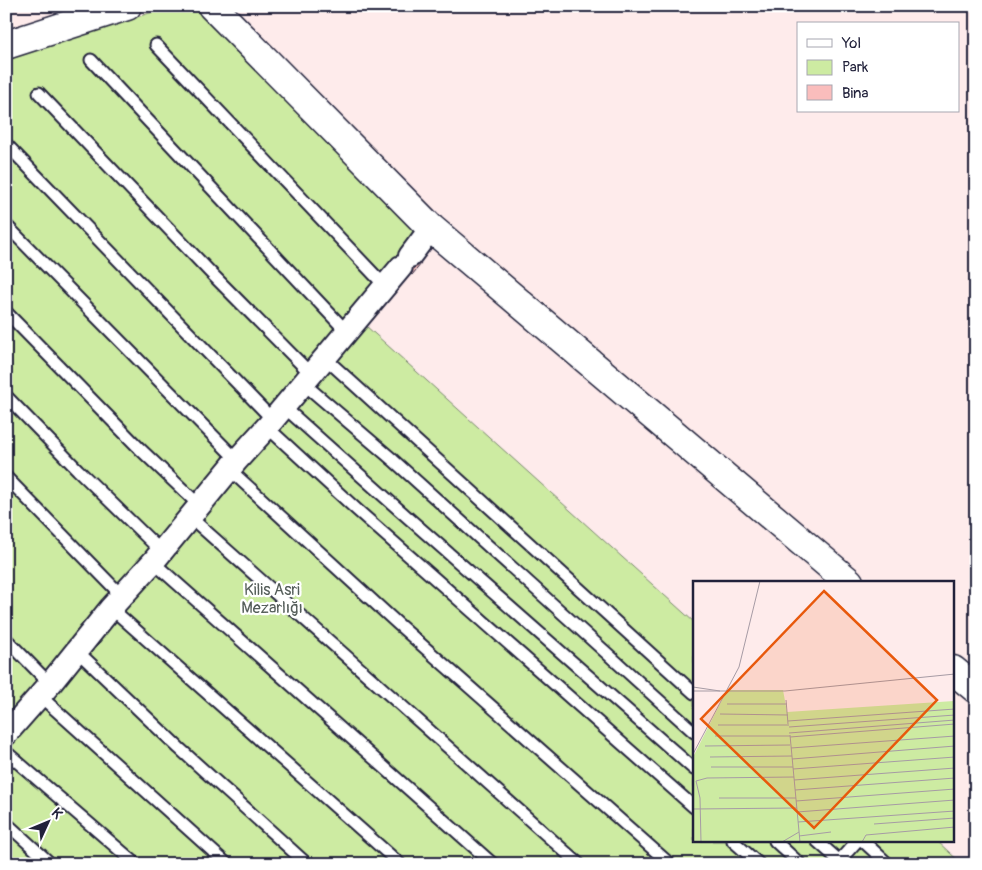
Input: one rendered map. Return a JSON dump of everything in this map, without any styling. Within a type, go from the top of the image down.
[{"type":"street","points":[[6,45],[127,6]]},
{"type":"street","points":[[212,6],[431,228],[849,581]]},
{"type":"street","points":[[8,729],[45,690],[76,650],[158,557],[386,287],[431,228]]},
{"type":"street","points":[[954,671],[976,689]]},
{"type":"lane","points":[[156,45],[386,287]]},
{"type":"lane","points":[[91,60],[347,332]]},
{"type":"lane","points":[[39,94],[210,272],[313,372],[393,460],[693,731]]},
{"type":"lane","points":[[6,144],[275,418],[356,509],[693,806]]},
{"type":"lane","points":[[6,225],[234,465],[398,624],[670,864]]},
{"type":"lane","points":[[6,312],[140,449],[195,511],[579,864]]},
{"type":"lane","points":[[313,372],[693,692]]},
{"type":"lane","points":[[6,396],[78,470],[158,557],[493,864]]},
{"type":"lane","points":[[275,418],[404,515],[693,767]]},
{"type":"lane","points":[[6,477],[117,602],[400,864]]},
{"type":"lane","points":[[6,639],[45,690],[227,864]]},
{"type":"lane","points":[[76,650],[179,748],[307,864]]},
{"type":"lane","points":[[6,752],[136,864]]},
{"type":"lane","points":[[6,824],[51,864]]},
{"type":"lane","points":[[734,842],[759,864]]},
{"type":"lane","points":[[776,842],[800,864]]},
{"type":"lane","points":[[818,842],[841,862],[856,842]]},
{"type":"lane","points":[[864,842],[888,864]]},
{"type":"green space","name":"Kilis Asri Mezarlığı","points":[[172,6],[224,6],[429,217],[355,316],[693,621],[693,842],[938,842],[962,864],[6,864],[6,58]]},
{"type":"building","points":[[403,250],[421,264],[412,275],[394,260]]}]
